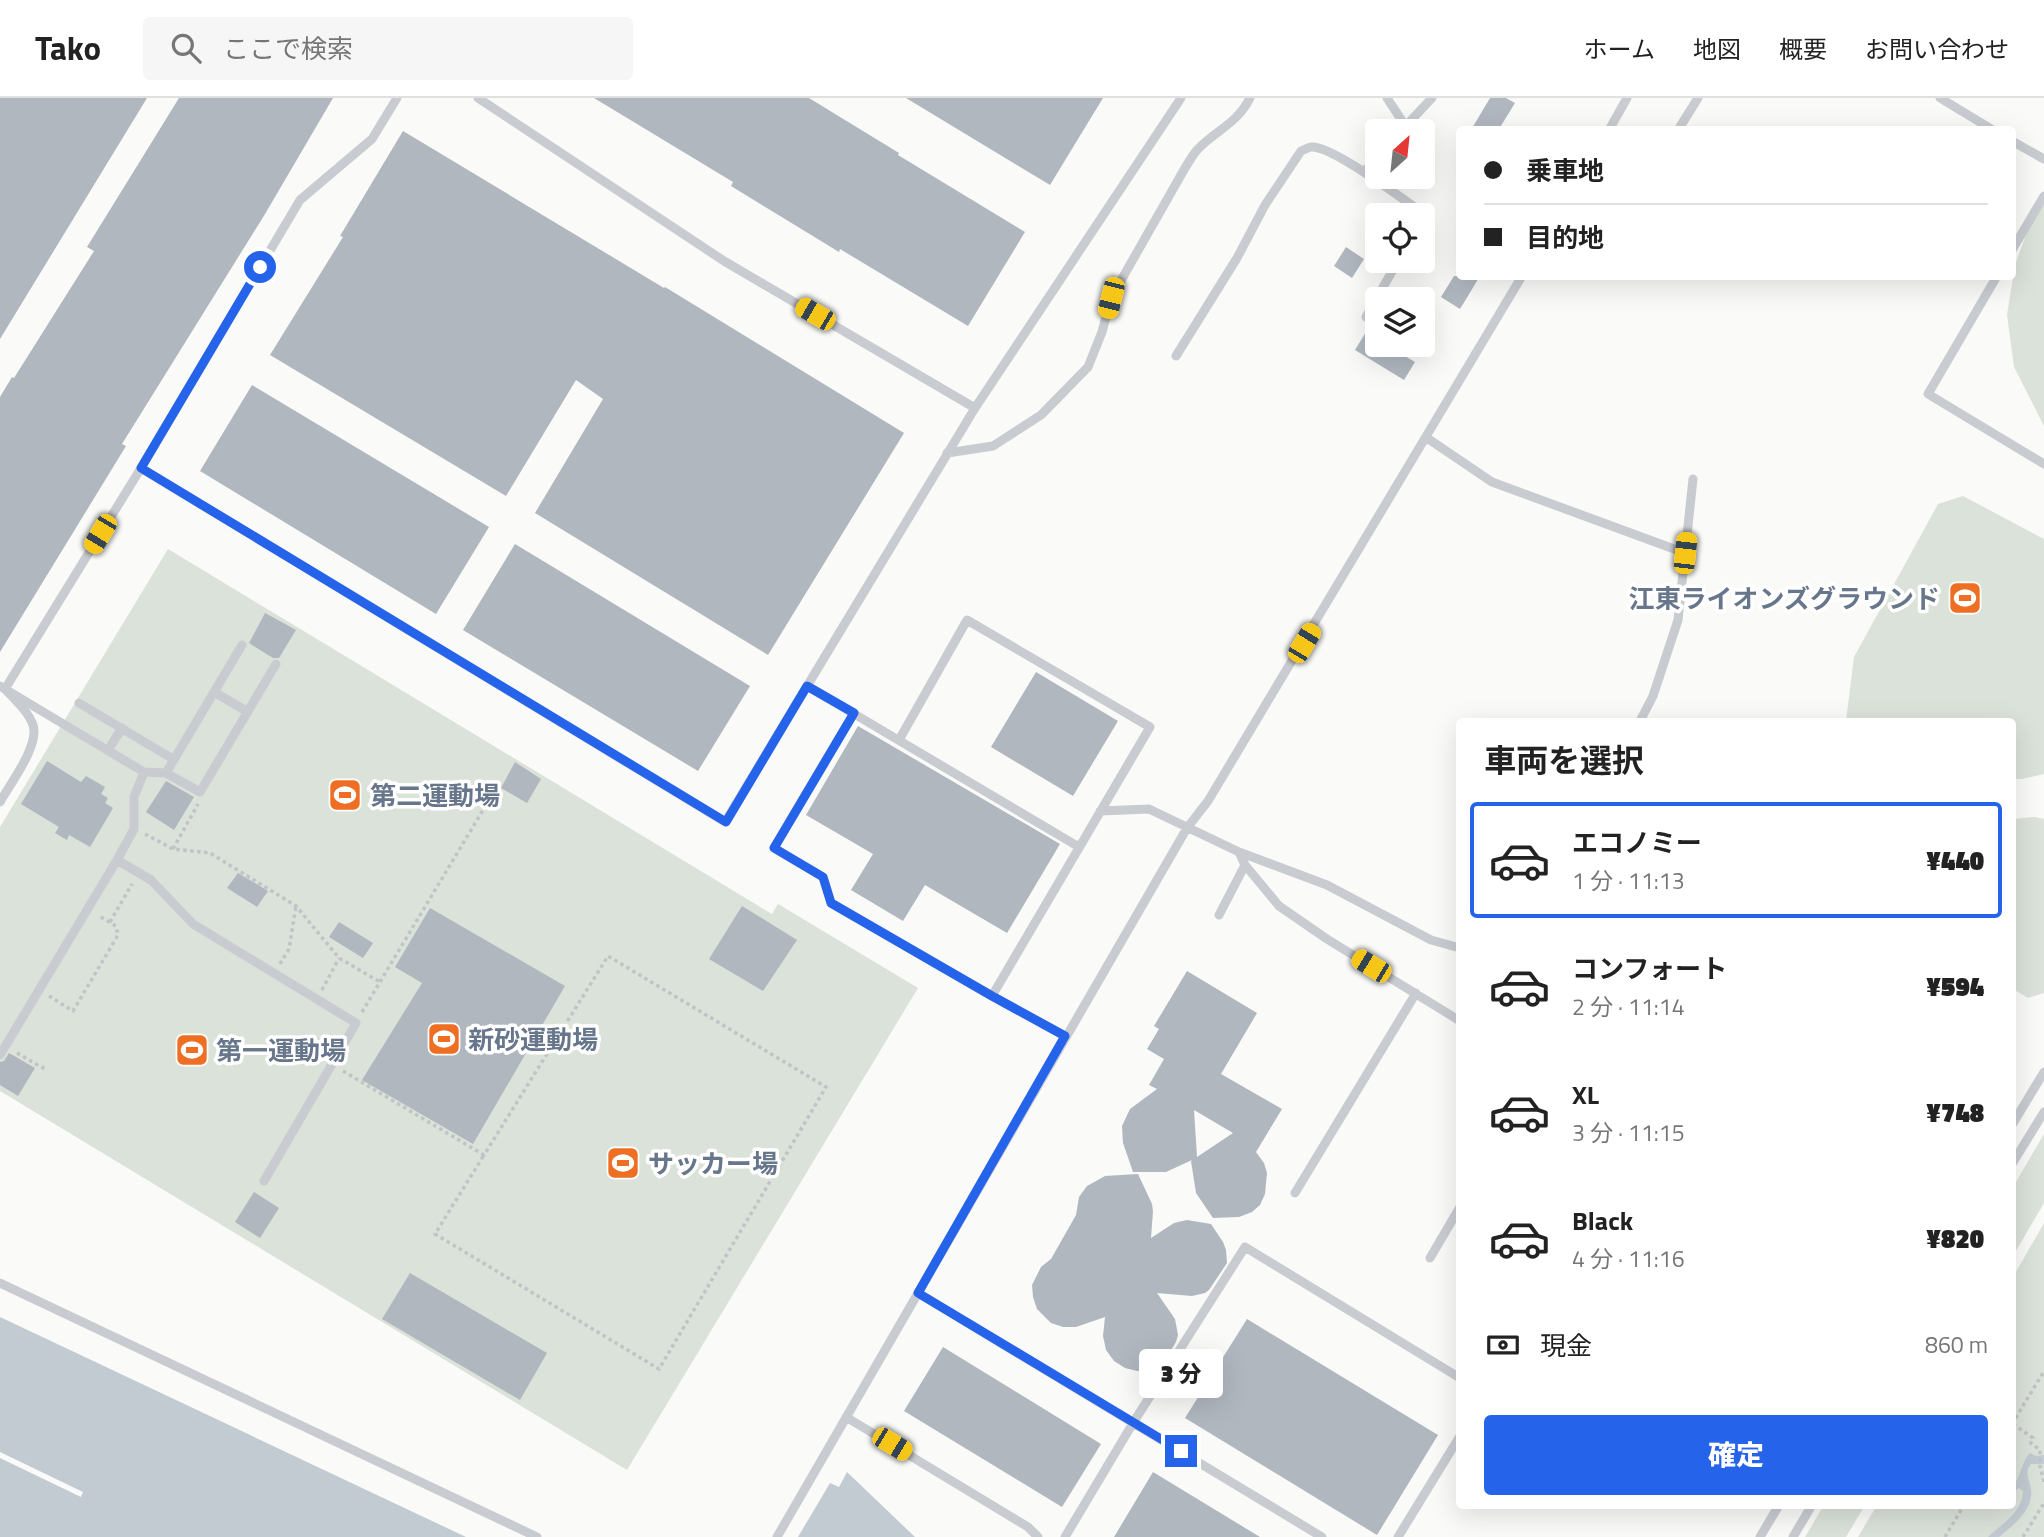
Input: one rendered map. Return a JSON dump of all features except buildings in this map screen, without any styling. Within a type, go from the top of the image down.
[{"type":"lane","points":[[0,802],[32,747],[34,727],[24,710],[5,690],[300,200],[372,139],[397,98]]},
{"type":"lane","points":[[478,98],[724,261],[975,408]]},
{"type":"lane","points":[[141,468],[726,822],[975,408],[1181,98]]},
{"type":"lane","points":[[947,453],[993,446],[1041,415],[1088,368],[1111,298],[1185,168],[1198,149],[1244,110],[1250,98]]},
{"type":"lane","points":[[1387,98],[1399,119]]},
{"type":"lane","points":[[1413,119],[1432,98]]},
{"type":"lane","points":[[1611,126],[1627,98]]},
{"type":"lane","points":[[1940,98],[1986,126]]},
{"type":"lane","points":[[1680,126],[1694,100]]},
{"type":"lane","points":[[2016,143],[2044,159]]},
{"type":"lane","points":[[1176,356],[1237,258],[1265,205],[1301,151],[1310,147],[1324,150],[1364,172],[1408,203]]},
{"type":"lane","points":[[2016,243],[2044,196]]},
{"type":"lane","points":[[777,1537],[1187,828],[1208,802],[1520,280]]},
{"type":"lane","points":[[1995,280],[1928,394],[2044,464]]},
{"type":"lane","points":[[1427,438],[1492,482],[1685,553]]},
{"type":"lane","points":[[1642,718],[1653,696],[1678,620],[1693,479]]},
{"type":"lane","points":[[899,740],[967,620],[1150,727],[992,996]]},
{"type":"lane","points":[[166,773],[242,645]]},
{"type":"lane","points":[[0,686],[144,772],[166,773],[200,792],[276,664]]},
{"type":"lane","points":[[807,686],[1079,847]]},
{"type":"lane","points":[[214,692],[248,712]]},
{"type":"lane","points":[[79,703],[173,759]]},
{"type":"lane","points":[[854,713],[774,848],[823,877],[831,903],[1065,1036]]},
{"type":"lane","points":[[108,750],[122,729]]},
{"type":"lane","points":[[0,1055],[134,829],[134,797],[144,772]]},
{"type":"lane","points":[[1100,811],[1149,809],[1239,852],[1327,885],[1431,940],[1456,947]]},
{"type":"lane","points":[[1239,852],[1245,865],[1279,906],[1327,939],[1456,1018]]},
{"type":"lane","points":[[117,860],[151,880],[193,924],[356,1023],[264,1181]]},
{"type":"lane","points":[[1219,915],[1245,865]]},
{"type":"lane","points":[[1295,1193],[1416,993]]},
{"type":"lane","points":[[2016,1118],[2044,1072]]},
{"type":"lane","points":[[2016,1158],[2044,1112]]},
{"type":"lane","points":[[1430,1258],[1456,1214]]},
{"type":"lane","points":[[1065,1537],[1133,1423],[1245,1247],[1456,1376]]},
{"type":"lane","points":[[0,1283],[537,1537]]},
{"type":"lane","points":[[918,1293],[1322,1537]]},
{"type":"lane","points":[[846,1417],[1028,1527],[1038,1537]]},
{"type":"lane","points":[[1398,1537],[1456,1443]]},
{"type":"lane","points":[[1760,1537],[1777,1509]]},
{"type":"lane","points":[[1793,1537],[1810,1509]]},
{"type":"path","points":[[356,1023],[495,790]]},
{"type":"path","points":[[173,849],[199,802],[200,792]]},
{"type":"path","points":[[134,829],[173,849],[210,853],[296,906],[339,958],[380,982]]},
{"type":"path","points":[[110,922],[139,873]]},
{"type":"path","points":[[275,974],[289,949],[296,906]]},
{"type":"path","points":[[40,991],[73,1011],[118,935],[116,926],[87,910]]},
{"type":"path","points":[[608,956],[826,1087],[659,1369],[435,1234],[484,1155],[608,956]]},
{"type":"path","points":[[317,999],[339,958]]},
{"type":"path","points":[[6,1046],[44,1069]]},
{"type":"path","points":[[332,1064],[484,1155]]},
{"type":"path","points":[[2016,1419],[2044,1371]]},
{"type":"path","points":[[2039,1380],[2044,1383]]},
{"type":"path","points":[[2016,1426],[2033,1438],[2031,1443],[2040,1450],[2044,1482]]},
{"type":"path","points":[[2023,1537],[2044,1503]]},
{"type":"path","points":[[1945,1537],[1962,1509]]},
{"type":"shaded area","points":[[2044,205],[2044,426],[2014,367],[2007,315],[2013,280],[2016,280],[2016,262],[2030,224]]},
{"type":"shaded area","name":"江東ライオンズグラウンド","points":[[1963,496],[2044,539],[2044,774],[2016,779],[2016,718],[1846,718],[1854,657],[1938,504]]},
{"type":"shaded area","name":"新砂運動場","points":[[168,549],[772,914],[778,904],[918,988],[627,1470],[0,1091],[0,827]]},
{"type":"shaded area","points":[[2016,819],[2044,819],[2044,993],[2028,998],[2016,991]]},
{"type":"shaded area","points":[[2044,1134],[2044,1203],[2016,1251],[2016,1182]]},
{"type":"shaded area","points":[[2044,1223],[2044,1537],[1858,1537],[1875,1509],[2016,1509],[2016,1272]]},
{"type":"shaded area","points":[[0,1317],[466,1537],[0,1537]]},
{"type":"shaded area","points":[[2030,1453],[2036,1456],[2044,1455],[2044,1464],[2031,1464],[2027,1471],[2030,1502],[2019,1519],[1999,1537],[1988,1537],[2011,1517],[2020,1505],[2023,1491],[2019,1488],[2016,1490],[2016,1481]]},
{"type":"shaded area","points":[[847,1472],[915,1537],[798,1537],[830,1483],[839,1487]]},
{"type":"shaded area","points":[[1822,1509],[1863,1509],[1846,1537],[1805,1537]]},
{"type":"pier","points":[[0,1452],[83,1492],[81,1497],[0,1458]]},
{"type":"place","name":"江東ライオンズグラウンド","points":[[1965,598]]},
{"type":"place","name":"第二運動場","points":[[345,795]]},
{"type":"place","name":"新砂運動場","points":[[444,1039]]},
{"type":"place","name":"第一運動場","points":[[192,1050]]},
{"type":"place","name":"サッカー場","points":[[623,1163]]},
{"type":"route","points":[[260,267],[141,468],[726,822],[807,686],[854,713],[774,848],[823,877],[831,903],[1065,1036],[918,1293],[1181,1451]]}]
